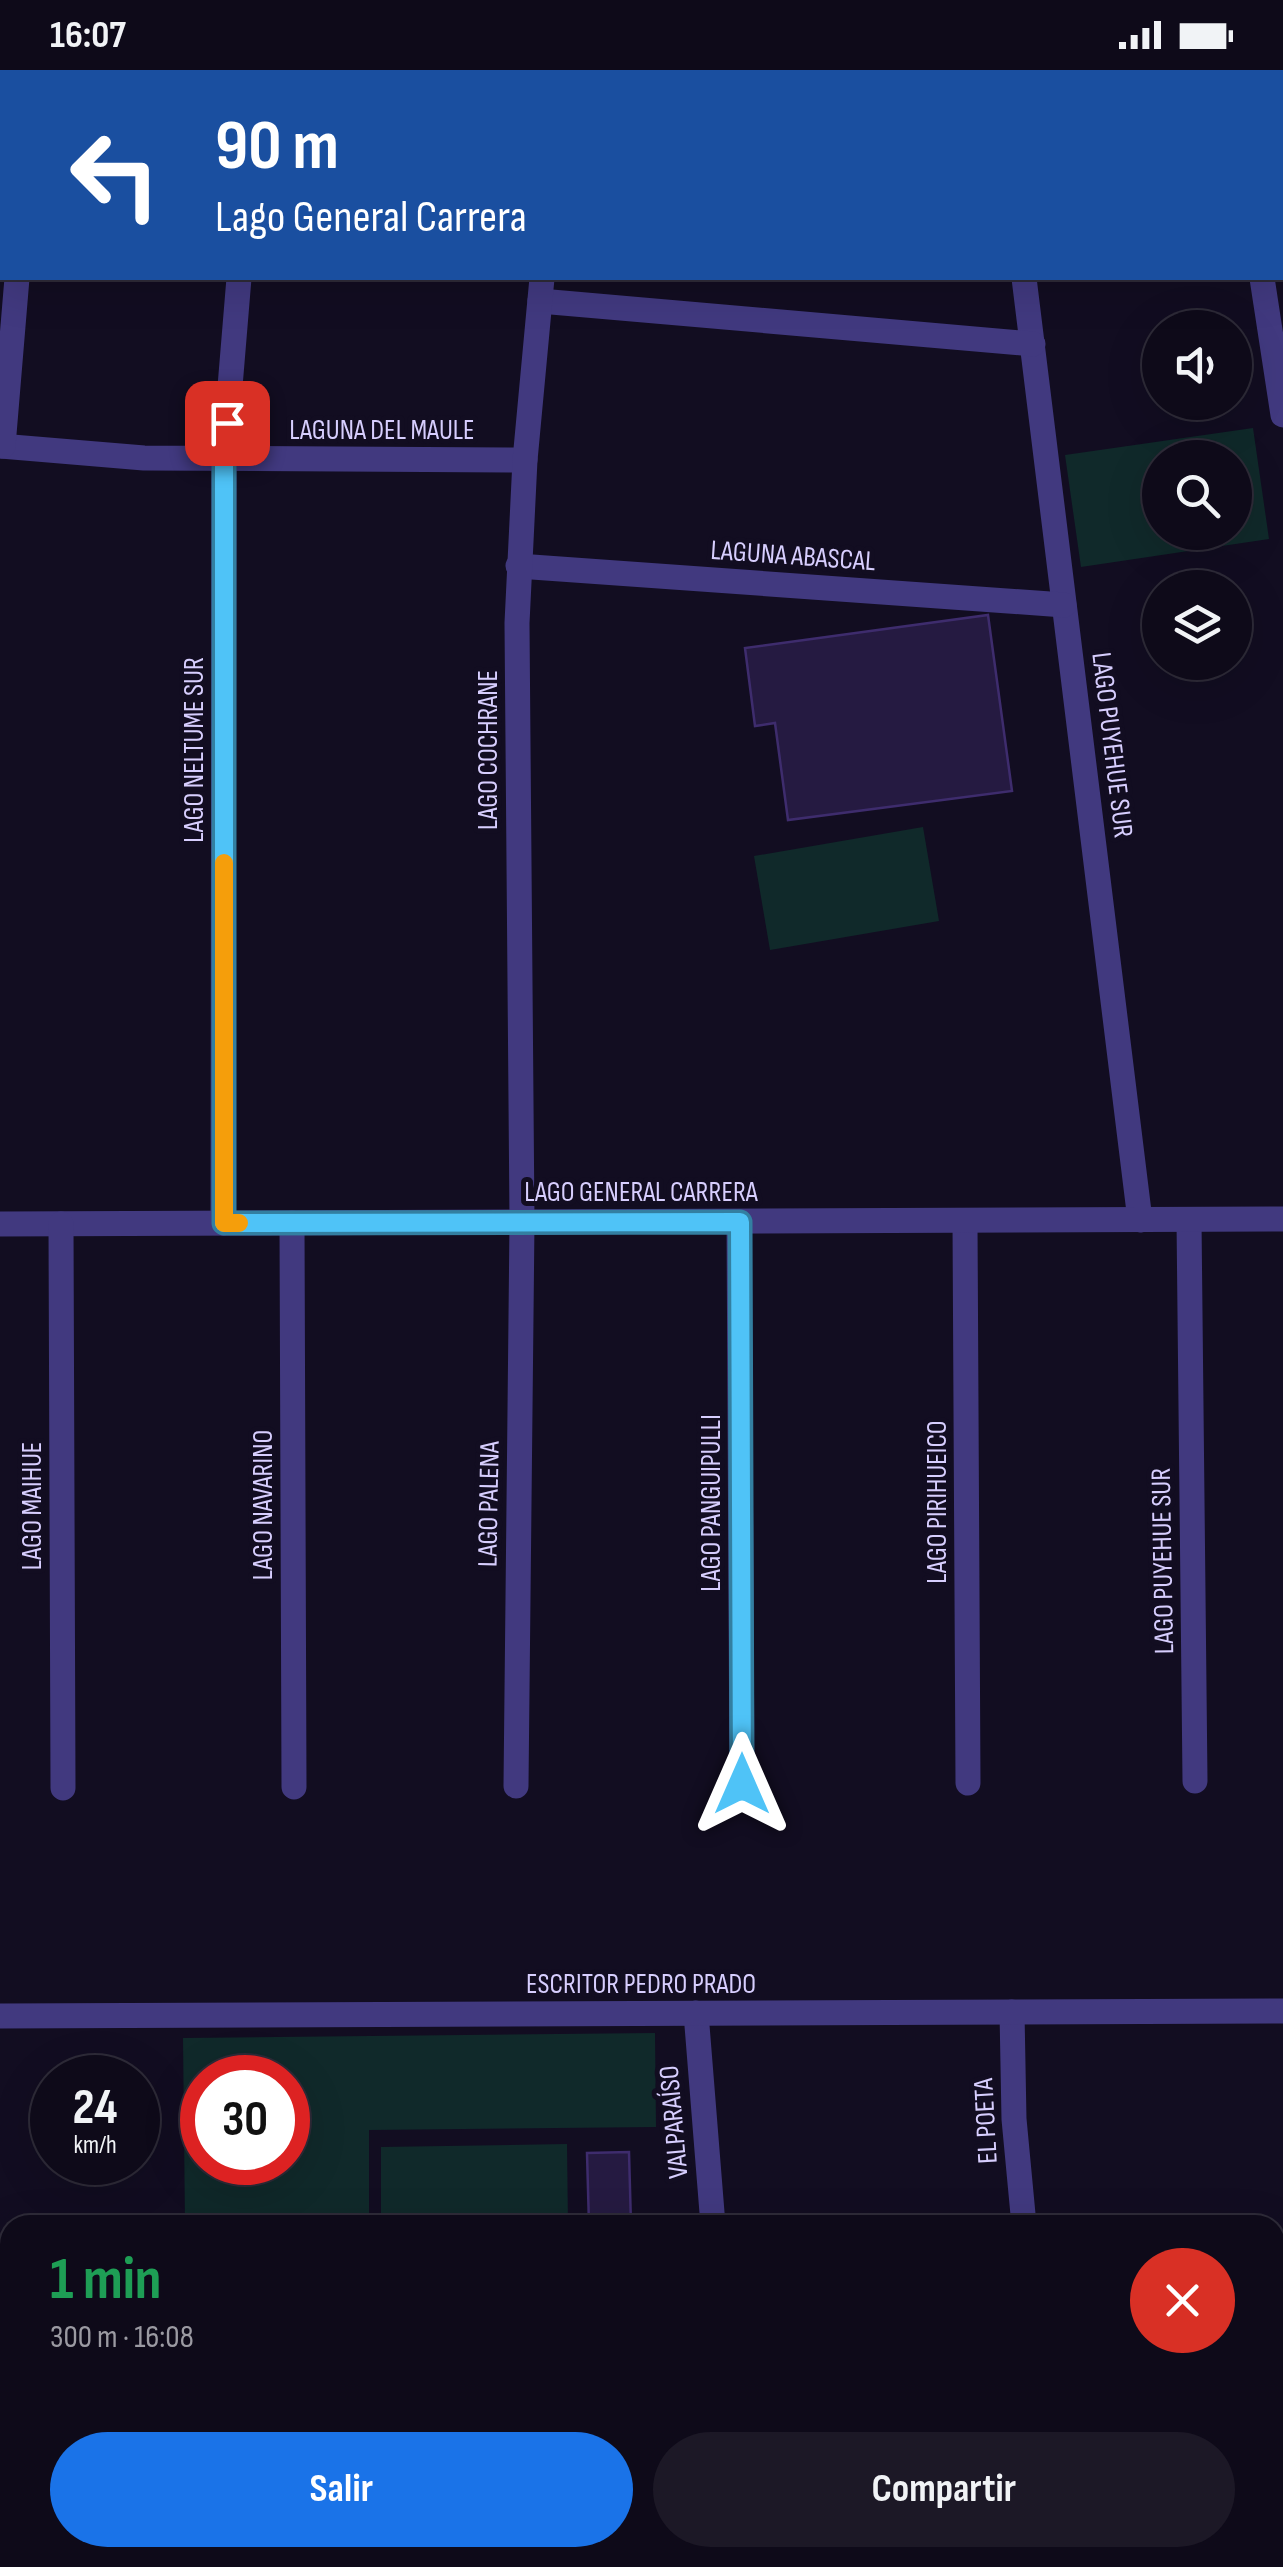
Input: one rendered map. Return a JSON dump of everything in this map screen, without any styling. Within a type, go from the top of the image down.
[{"type":"street","points":[[2,446],[17,280]]},
{"type":"street","name":"LAGO NELTUME SUR","points":[[224,1223],[224,459],[239,280]]},
{"type":"street","name":"LAGO PUYEHUE SUR","points":[[1024,280],[1140,1220]]},
{"type":"street","points":[[1262,280],[1283,415]]},
{"type":"street","points":[[541,289],[1033,344]]},
{"type":"street","name":"LAGO COCHRANE","points":[[522,1222],[516,623],[525,460],[541,289]]},
{"type":"street","name":"LAGUNA DEL MAULE","points":[[2,446],[144,458],[525,460]]},
{"type":"street","name":"LAGUNA ABASCAL","points":[[518,566],[1064,605]]},
{"type":"street","name":"LAGO PIRIHUEICO","points":[[965,1220],[968,1782]]},
{"type":"street","name":"LAGO PUYEHUE SUR","points":[[1189,1220],[1196,1781]]},
{"type":"street","name":"LAGO GENERAL CARRERA","points":[[0,1224],[1283,1220]]},
{"type":"street","name":"LAGO PALENA","points":[[516,1786],[522,1222]]},
{"type":"street","name":"LAGO PANGUIPULLI","points":[[740,1222],[742,1784]]},
{"type":"street","name":"LAGO NAVARINO","points":[[292,1223],[294,1787]]},
{"type":"street","name":"LAGO MAIHUE","points":[[62,1224],[63,1788]]},
{"type":"street","name":"ESCRITOR PEDRO PRADO","points":[[0,2016],[1283,2011]]},
{"type":"street","name":"EL POETA","points":[[1012,2012],[1014,2119],[1023,2215]]},
{"type":"street","name":"VALPARAÍSO","points":[[696,2014],[712,2215]]},
{"type":"green space","points":[[1253,428],[1269,539],[1252,542],[1252,440],[1169,440]]},
{"type":"green space","points":[[1142,444],[1142,550],[1195,550],[1081,567],[1065,455]]},
{"type":"green space","points":[[923,827],[939,921],[770,950],[754,856]]},
{"type":"green space","points":[[655,2033],[656,2127],[369,2130],[369,2215],[185,2215],[185,2185],[310,2185],[310,2055],[183,2055],[183,2038]]},
{"type":"green space","points":[[567,2144],[568,2215],[381,2215],[381,2147]]},
{"type":"building","points":[[988,615],[1012,791],[788,820],[775,723],[755,726],[745,648]]},
{"type":"building","points":[[629,2152],[631,2215],[589,2215],[587,2153]]},
{"type":"slow traffic","points":[[224,863],[224,1223],[239,1223]]},
{"type":"route","points":[[227,423],[224,1223],[740,1222],[742,1784]]}]
